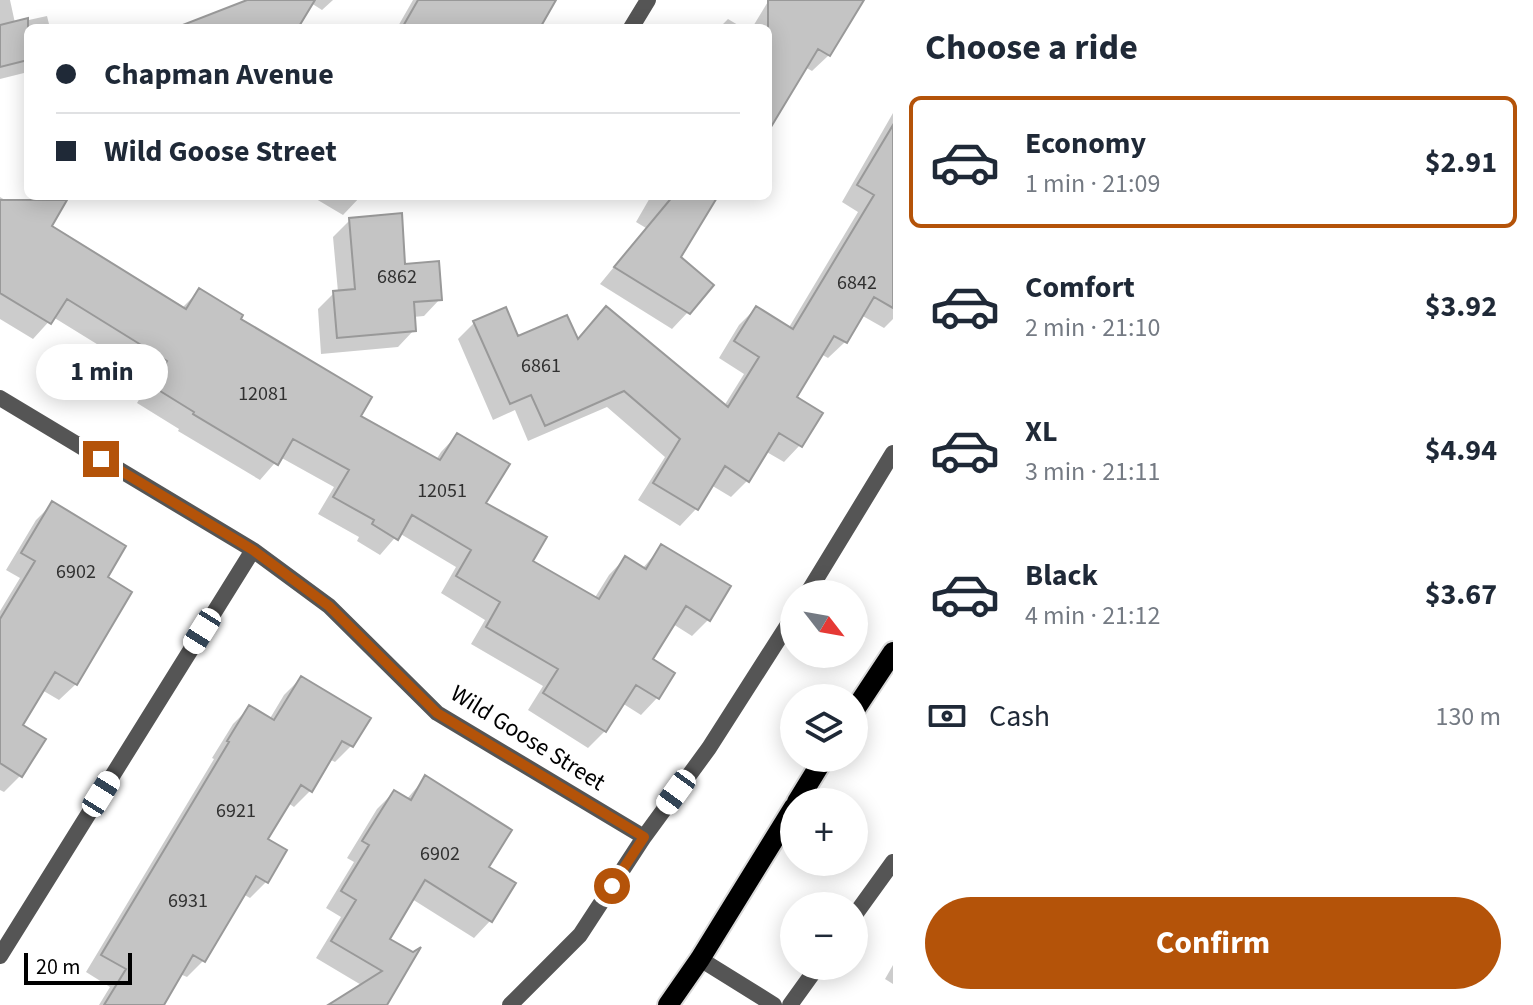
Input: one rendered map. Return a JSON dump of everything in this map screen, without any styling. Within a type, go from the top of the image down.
[{"type":"main road","points":[[868,690],[893,652]]},
{"type":"main road","points":[[668,1005],[780,830]]},
{"type":"street","points":[[633,24],[648,0]]},
{"type":"street","name":"Wild Goose Street","points":[[0,398],[253,550],[329,606],[437,713],[644,837]]},
{"type":"street","points":[[816,580],[893,453]]},
{"type":"street","points":[[0,956],[253,550]]},
{"type":"street","points":[[510,1005],[580,935],[644,837],[709,748],[780,637]]},
{"type":"street","points":[[868,897],[893,862]]},
{"type":"street","points":[[700,959],[774,1005]]},
{"type":"street","points":[[790,1005],[808,980]]},
{"type":"building","points":[[247,0],[315,0],[300,24],[185,24]]},
{"type":"building","points":[[418,0],[556,0],[542,24],[404,24]]},
{"type":"building","points":[[768,0],[864,0],[830,56],[818,49],[772,125],[772,24],[768,24]]},
{"type":"building","points":[[28,18],[28,24],[24,24],[24,61],[0,67],[0,25]]},
{"type":"building","points":[[893,125],[893,308],[874,297],[847,343],[834,336],[797,397],[823,413],[802,447],[779,433],[749,482],[725,466],[698,510],[653,483],[680,439],[624,391],[545,426],[531,395],[510,404],[473,321],[506,307],[518,336],[567,315],[578,339],[606,306],[728,407],[759,357],[734,341],[756,306],[793,329],[874,195],[857,185]]},
{"type":"building","points":[[0,200],[67,200],[52,226],[186,309],[199,288],[243,315],[241,319],[372,397],[361,416],[440,460],[457,433],[510,464],[486,503],[547,537],[533,561],[599,599],[625,556],[646,569],[661,544],[731,586],[710,621],[686,606],[653,659],[675,673],[659,699],[636,685],[606,732],[543,693],[558,669],[486,627],[500,602],[456,576],[471,550],[412,515],[398,540],[372,524],[374,520],[333,497],[349,470],[293,439],[278,465],[193,414],[152,386],[167,361],[67,299],[51,324],[0,293]]},
{"type":"building","points":[[670,200],[716,200],[681,257],[714,285],[690,314],[614,267]]},
{"type":"building","points":[[402,213],[405,264],[439,261],[442,300],[414,302],[416,331],[337,338],[333,291],[355,289],[349,218]]},
{"type":"building","points":[[52,501],[126,546],[108,577],[132,592],[77,685],[55,672],[23,725],[46,739],[22,777],[0,763],[0,619],[35,561],[21,553]]},
{"type":"building","points":[[301,676],[371,718],[353,747],[342,741],[312,792],[301,785],[268,839],[287,850],[268,883],[256,876],[205,962],[193,955],[164,1005],[104,1005],[126,969],[101,955],[227,741],[249,705],[274,720]]},
{"type":"building","points":[[425,775],[512,830],[489,867],[516,883],[492,922],[425,880],[390,939],[413,952],[421,947],[387,1005],[328,1005],[382,971],[331,941],[356,900],[341,891],[369,845],[362,841],[394,790],[411,800]]},
{"type":"route","points":[[101,459],[253,550],[329,606],[437,713],[644,837],[612,886]]}]
